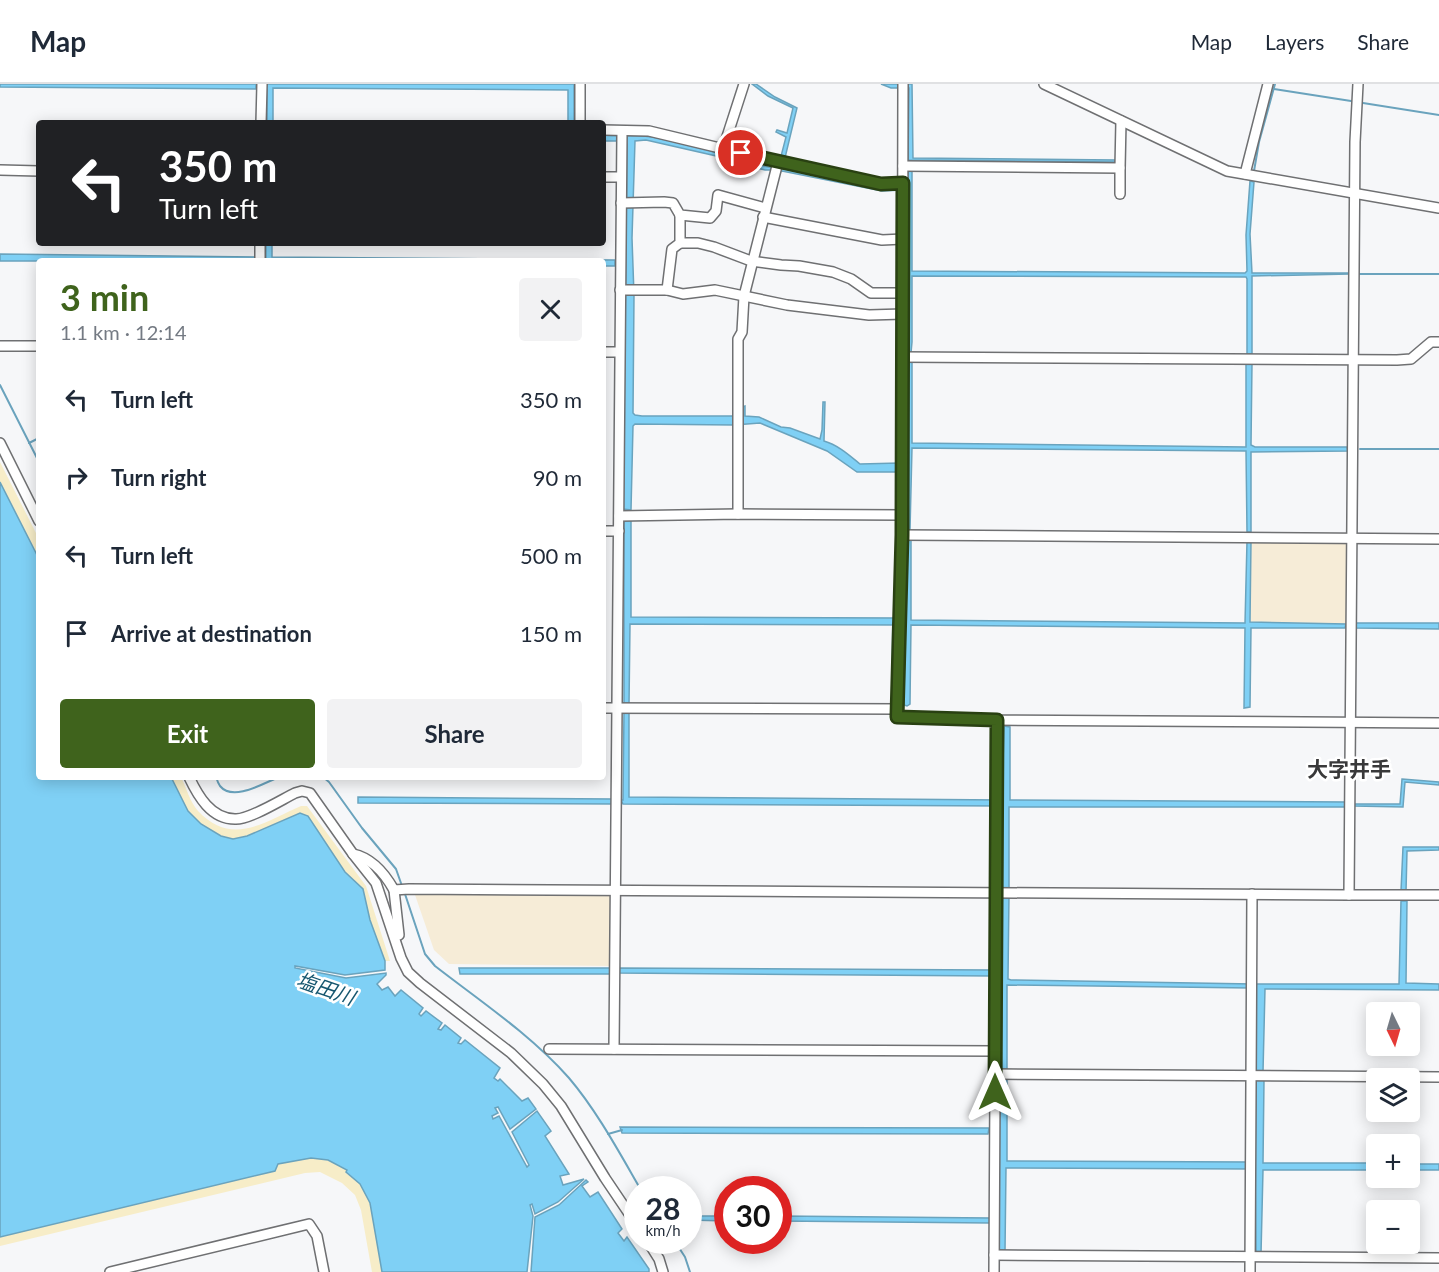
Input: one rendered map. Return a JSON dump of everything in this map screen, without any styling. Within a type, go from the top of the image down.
[{"type":"street","points":[[261,120],[262,84]]},
{"type":"street","points":[[580,84],[580,120]]},
{"type":"street","points":[[723,149],[744,84]]},
{"type":"street","points":[[1044,84],[1227,171],[1439,208]]},
{"type":"street","points":[[1245,174],[1268,84]]},
{"type":"street","points":[[1349,895],[1355,142],[1358,84]]},
{"type":"street","points":[[903,86],[902,535],[897,717],[997,720],[1439,723]]},
{"type":"street","points":[[1120,194],[1121,121]]},
{"type":"street","points":[[606,131],[622,136],[649,131],[723,149],[776,167],[881,184],[903,183]]},
{"type":"street","points":[[614,1048],[617,801],[624,708],[618,620],[619,531],[624,516],[619,441],[623,290],[621,263],[622,136]]},
{"type":"street","points":[[903,166],[1120,168]]},
{"type":"street","points":[[738,514],[738,339],[742,332],[744,296],[776,167]]},
{"type":"street","points":[[0,170],[36,171]]},
{"type":"street","points":[[606,177],[621,177]]},
{"type":"street","points":[[680,215],[710,218],[716,211],[718,195],[764,212],[882,240],[903,239]]},
{"type":"street","points":[[621,203],[673,203],[680,215],[680,243]]},
{"type":"street","points":[[667,291],[672,249],[680,243],[698,243],[752,261],[833,272],[851,279],[871,293],[903,293]]},
{"type":"street","points":[[623,290],[667,291],[683,294],[715,290],[787,305],[869,315],[903,314]]},
{"type":"street","points":[[902,357],[1412,359],[1431,342],[1439,342]]},
{"type":"street","points":[[0,346],[36,346]]},
{"type":"street","points":[[606,352],[620,352]]},
{"type":"street","points":[[0,443],[36,515]]},
{"type":"street","points":[[624,516],[902,515]]},
{"type":"street","points":[[606,531],[619,531]]},
{"type":"street","points":[[902,535],[1439,539]]},
{"type":"street","points":[[606,708],[898,709]]},
{"type":"street","points":[[994,1272],[999,1255],[994,1220],[994,1131],[1001,1074],[995,1051],[995,973],[1002,892],[997,802],[997,720]]},
{"type":"street","points":[[190,780],[206,806],[220,816],[234,820],[246,818],[302,791],[310,793],[376,883],[401,958],[408,972],[511,1053],[543,1084],[561,1106],[624,1207]]},
{"type":"street","points":[[353,854],[361,856],[385,874],[401,890],[1439,895]]},
{"type":"street","points":[[396,939],[399,936],[401,890]]},
{"type":"street","points":[[1250,1272],[1256,1257],[1251,1166],[1257,1076],[1252,986],[1252,894]]},
{"type":"street","points":[[549,1049],[995,1051]]},
{"type":"street","points":[[1001,1074],[1439,1077]]},
{"type":"street","points":[[110,1272],[309,1224],[317,1236],[324,1272]]},
{"type":"street","points":[[656,1254],[663,1272]]},
{"type":"street","points":[[999,1255],[1439,1258]]},
{"type":"shaded area","points":[[1251,541],[1347,542],[1346,624],[1250,622]]},
{"type":"shaded area","points":[[414,892],[613,894],[612,966],[449,964],[434,950]]},
{"type":"sand","points":[[0,462],[36,533],[36,553],[0,482]]},
{"type":"sand","points":[[172,780],[182,780],[198,811],[223,828],[248,828],[301,806],[307,806],[366,886],[390,961],[385,961],[370,920],[363,889],[345,872],[308,816],[300,813],[247,836],[233,839],[221,836],[201,824],[188,811]]},
{"type":"sand","points":[[311,1158],[328,1160],[348,1170],[346,1173],[360,1184],[370,1203],[382,1272],[372,1272],[361,1210],[355,1195],[342,1183],[320,1172],[305,1173],[0,1246],[0,1237],[275,1171],[278,1164]]},
{"type":"water","points":[[0,84],[256,84],[256,89],[0,87]]},
{"type":"water","points":[[265,84],[574,84],[574,120],[568,120],[568,90],[273,88],[273,120],[267,120],[267,90]]},
{"type":"water","points":[[752,84],[756,84],[797,108],[784,162],[780,160],[786,137],[776,132],[777,130],[787,133],[793,108],[768,96]]},
{"type":"water","points":[[881,84],[912,84],[913,158],[1117,160],[1117,162],[908,160],[909,88],[891,88]]},
{"type":"water","points":[[606,135],[663,139],[772,168],[781,167],[880,187],[898,187],[901,190],[882,191],[782,171],[768,215],[778,170],[765,170],[728,161],[725,158],[646,140],[635,141],[632,238],[633,413],[642,416],[736,416],[745,406],[745,416],[759,417],[781,427],[820,439],[823,402],[825,402],[824,441],[839,448],[860,464],[899,463],[899,472],[857,472],[827,451],[760,423],[635,424],[633,426],[631,510],[623,509],[627,144],[623,141],[606,141]]},
{"type":"water","points":[[912,170],[912,271],[1245,273],[1247,271],[1246,235],[1250,181],[1254,182],[1250,234],[1252,273],[1351,273],[1252,276],[1252,354],[1247,354],[1246,277],[912,276],[912,342],[911,353],[908,353],[908,171]]},
{"type":"water","points":[[266,246],[272,246],[272,257],[386,258],[266,258]]},
{"type":"water","points":[[0,254],[256,257],[36,258],[36,261],[0,261]]},
{"type":"water","points":[[606,260],[615,260],[615,266],[606,266]]},
{"type":"water","points":[[908,360],[912,361],[912,443],[1246,447],[1246,363],[1252,363],[1251,445],[1255,447],[1347,447],[1348,451],[1251,452],[1251,532],[1247,532],[1246,451],[912,448],[910,530],[906,529]]},
{"type":"water","name":"塩田川","points":[[0,482],[36,553],[36,780],[172,780],[188,811],[201,824],[221,836],[233,839],[247,836],[300,813],[308,816],[345,872],[363,889],[370,920],[385,961],[385,970],[345,975],[295,966],[295,968],[346,978],[386,973],[377,984],[382,990],[388,987],[395,996],[401,990],[423,1008],[419,1014],[421,1016],[426,1011],[442,1023],[438,1029],[441,1030],[445,1025],[461,1038],[458,1043],[461,1044],[465,1040],[500,1068],[494,1078],[498,1081],[500,1079],[522,1101],[528,1098],[536,1109],[510,1129],[498,1107],[495,1108],[498,1113],[492,1116],[493,1119],[499,1116],[527,1167],[529,1165],[512,1132],[537,1111],[551,1131],[545,1136],[569,1174],[560,1176],[563,1185],[584,1179],[558,1202],[535,1214],[532,1204],[530,1205],[533,1216],[527,1272],[382,1272],[370,1203],[360,1184],[346,1172],[347,1170],[328,1160],[311,1158],[278,1164],[275,1171],[0,1237]]},
{"type":"water","points":[[624,520],[631,520],[631,617],[896,618],[896,625],[630,624],[629,706],[624,705]]},
{"type":"water","points":[[906,538],[911,538],[911,620],[1245,623],[1247,541],[1251,541],[1250,622],[1346,624],[1345,628],[1251,628],[1250,707],[1244,708],[1245,628],[911,625],[910,704],[907,706],[904,705]]},
{"type":"water","points":[[1356,623],[1439,623],[1439,629],[1356,628]]},
{"type":"water","points":[[624,711],[629,711],[629,797],[1002,800],[1004,726],[1010,727],[1010,800],[1346,802],[1345,807],[1009,807],[1008,979],[1254,984],[1399,984],[1401,901],[1407,901],[1406,983],[1439,984],[1439,990],[1265,989],[1263,1072],[1256,1072],[1256,989],[1007,985],[1007,1161],[1249,1162],[1249,1169],[1006,1168],[1005,1252],[998,1253],[1002,806],[623,804],[622,802],[613,802],[613,804],[358,803],[358,797],[623,800]]},
{"type":"water","points":[[1402,779],[1439,782],[1439,785],[1405,782],[1403,807],[1354,806],[1353,804],[1400,804]]},
{"type":"water","points":[[1403,847],[1439,847],[1439,850],[1407,851],[1406,892],[1401,891]]},
{"type":"water","points":[[459,968],[612,968],[611,974],[460,974]]},
{"type":"water","points":[[619,968],[992,970],[992,976],[619,973]]},
{"type":"water","points":[[1256,1079],[1264,1080],[1263,1163],[1366,1163],[1366,1170],[1263,1170],[1261,1254],[1256,1254]]},
{"type":"water","points":[[620,1127],[989,1128],[988,1134],[622,1133]]},
{"type":"water","points":[[1420,1164],[1439,1164],[1439,1170],[1420,1170]]},
{"type":"water","points":[[586,1180],[588,1182],[582,1186],[590,1197],[598,1192],[622,1229],[618,1233],[624,1241],[624,1254],[639,1254],[649,1272],[531,1272],[535,1217],[559,1205]]},
{"type":"water","points":[[702,1216],[714,1216],[714,1221],[702,1220]]},
{"type":"water","points":[[792,1216],[990,1218],[990,1223],[792,1221]]},
{"type":"waterway","points":[[1254,171],[1259,142],[1275,84]]},
{"type":"waterway","points":[[1274,89],[1351,101]]},
{"type":"waterway","points":[[1363,103],[1439,115]]},
{"type":"waterway","points":[[1359,274],[1439,274]]},
{"type":"waterway","points":[[0,385],[36,456]]},
{"type":"waterway","points":[[29,443],[36,440]]},
{"type":"waterway","points":[[1360,449],[1439,449]]},
{"type":"waterway","points":[[892,705],[893,623]]},
{"type":"waterway","points":[[217,780],[220,786],[233,792],[249,790],[272,780]]},
{"type":"waterway","points":[[327,780],[396,869],[402,886]]},
{"type":"waterway","points":[[404,891],[425,954],[435,966],[521,1032],[569,1078],[598,1118],[633,1176]]},
{"type":"waterway","points":[[608,1134],[622,1130]]},
{"type":"waterway","points":[[683,1254],[690,1272]]},
{"type":"district","name":"大字井手","points":[[1349,768]]},
{"type":"route","points":[[741,153],[881,184],[903,183],[902,535],[897,717],[997,720],[995,1092]]}]
